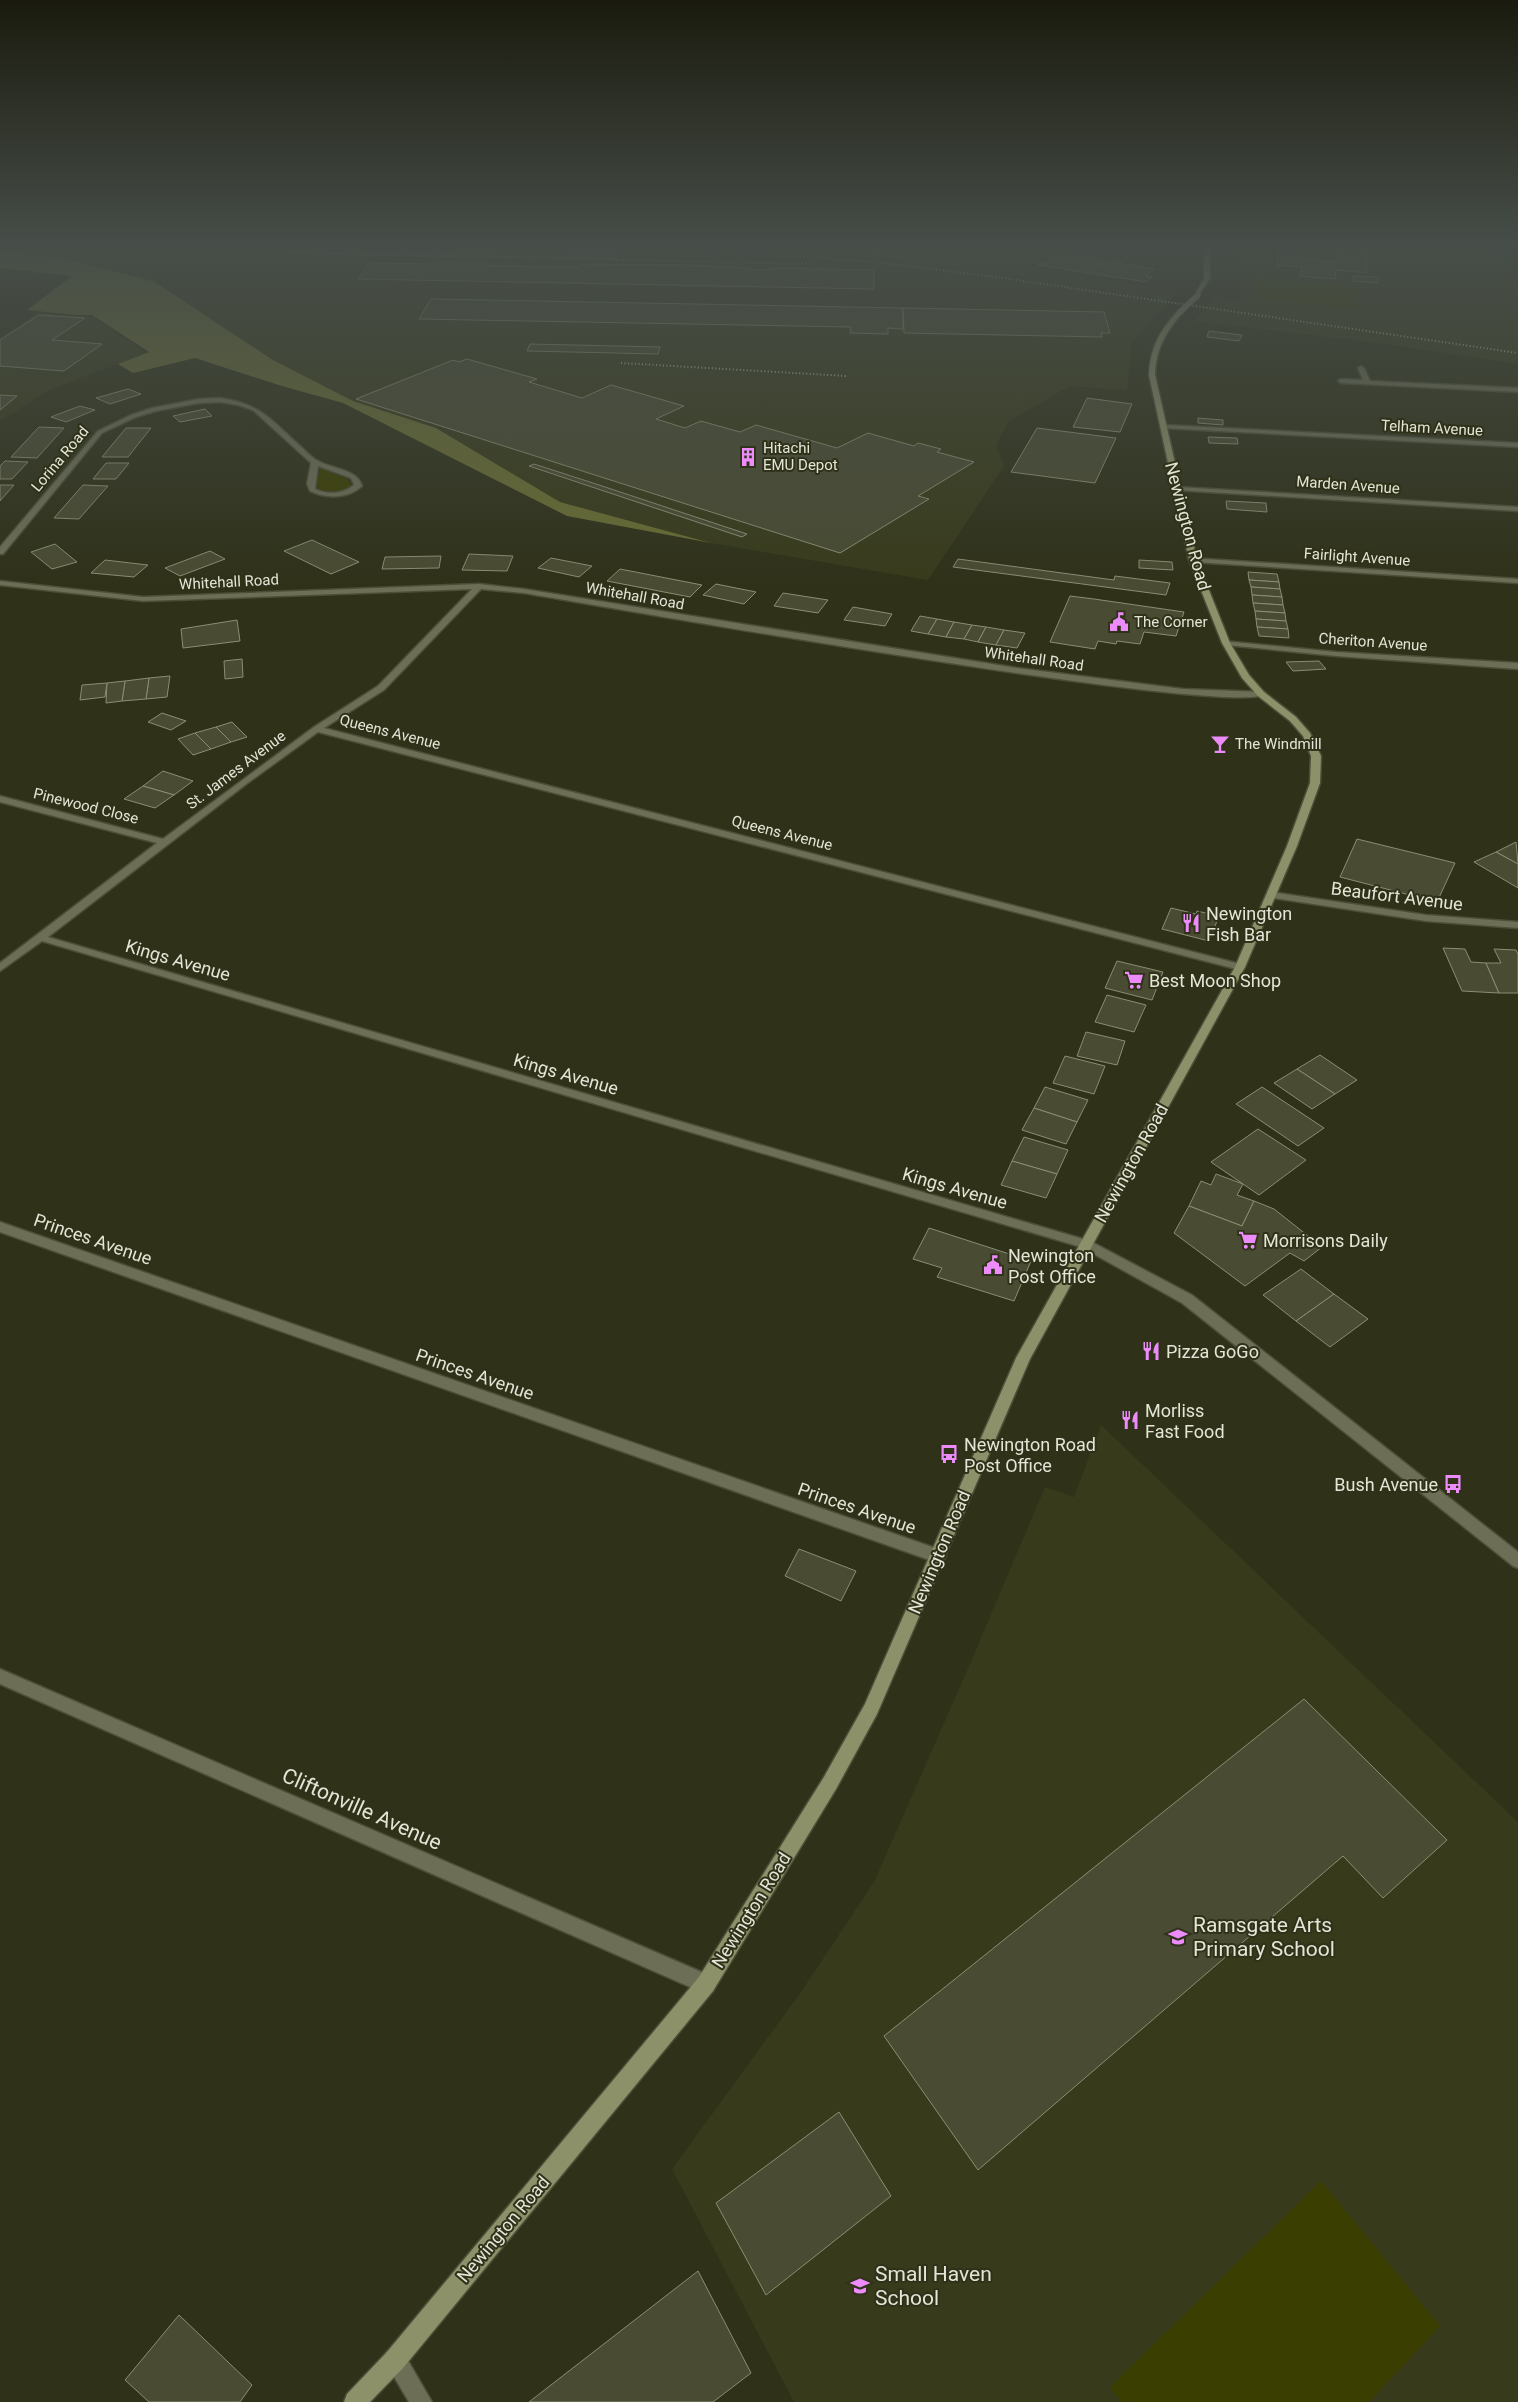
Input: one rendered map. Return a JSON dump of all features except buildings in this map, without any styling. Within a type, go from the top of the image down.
[{"type":"main road","name":"Newington Road","points":[[354,2402],[395,2360],[706,1984],[830,1782],[871,1709],[1023,1358],[1240,967],[1272,895],[1315,783],[1316,756],[1307,735],[1293,719],[1261,694],[1244,676],[1226,643],[1193,560],[1164,427],[1155,395],[1152,359]]},
{"type":"street","points":[[1361,368],[1367,382]]},
{"type":"street","points":[[1341,381],[1518,390]]},
{"type":"street","name":"Lorina Road","points":[[0,552],[100,432],[113,424],[138,415],[208,400],[244,402],[255,409],[315,462],[352,477],[357,481],[358,486],[353,490],[340,494],[317,493],[312,490],[310,484],[315,462]]},
{"type":"street","name":"Telham Avenue","points":[[1164,427],[1518,445]]},
{"type":"street","name":"Marden Avenue","points":[[1177,490],[1518,509]]},
{"type":"street","name":"Fairlight Avenue","points":[[1193,560],[1518,581]]},
{"type":"street","name":"Whitehall Road","points":[[0,583],[143,599],[479,586],[524,591],[1017,671],[1183,692],[1234,696],[1261,694]]},
{"type":"street","name":"St. James Avenue","points":[[0,968],[38,937],[317,729],[381,688],[479,586]]},
{"type":"street","name":"Cheriton Avenue","points":[[1226,643],[1336,654],[1518,666]]},
{"type":"street","name":"Queens Avenue","points":[[317,729],[1240,967]]},
{"type":"street","name":"Pinewood Close","points":[[0,799],[165,842]]},
{"type":"street","name":"Beaufort Avenue","points":[[1272,895],[1426,918],[1518,924]]},
{"type":"street","name":"Kings Avenue","points":[[38,937],[1085,1244]]},
{"type":"street","name":"Princes Avenue","points":[[0,1227],[938,1556]]},
{"type":"street","points":[[1085,1244],[1187,1299],[1518,1561]]},
{"type":"street","name":"Cliftonville Avenue","points":[[0,1676],[706,1984]]},
{"type":"street","points":[[395,2360],[421,2402]]},
{"type":"shaded area","points":[[0,359],[130,359],[49,390],[0,421]]},
{"type":"shaded area","points":[[131,359],[190,359],[133,373],[118,364]]},
{"type":"shaded area","points":[[198,359],[272,359],[353,401],[436,428],[560,502],[711,543],[567,516],[343,403]]},
{"type":"shaded area","points":[[272,359],[1130,359],[1127,390],[1070,386],[1009,421],[996,445],[1004,466],[928,580],[711,543],[560,502],[436,428],[353,401]]},
{"type":"shaded area","points":[[1486,359],[1518,359],[1518,364]]},
{"type":"shaded area","points":[[320,468],[347,479],[352,486],[335,492],[326,492],[318,489],[317,483]]},
{"type":"shaded area","name":"Ramsgate Arts Primary School","points":[[1101,1425],[1518,1822],[1518,2402],[794,2402],[672,2169],[801,1992],[874,1882],[967,1671],[1045,1487],[1074,1497]]},
{"type":"shaded area","points":[[1321,2181],[1440,2326],[1369,2402],[1121,2402],[1110,2387]]},
{"type":"railway","points":[[621,363],[846,376]]},
{"type":"place","name":"Hitachi EMU Depot","points":[[748,457]]},
{"type":"place","name":"The Corner","points":[[1119,622]]},
{"type":"place","name":"The Windmill","points":[[1220,744]]},
{"type":"place","name":"Newington Fish Bar","points":[[1191,923]]},
{"type":"place","name":"Best Moon Shop","points":[[1134,980]]},
{"type":"place","name":"Morrisons Daily","points":[[1248,1240]]},
{"type":"place","name":"Newington Post Office","points":[[993,1265]]},
{"type":"place","name":"Pizza GoGo","points":[[1151,1351]]},
{"type":"place","name":"Morliss Fast Food","points":[[1130,1420]]},
{"type":"place","name":"Newington Road Post Office","points":[[949,1454]]},
{"type":"place","name":"Bush Avenue","points":[[1453,1484]]},
{"type":"place","name":"Ramsgate Arts Primary School","points":[[1178,1937]]},
{"type":"place","name":"Small Haven School","points":[[860,2286]]}]
